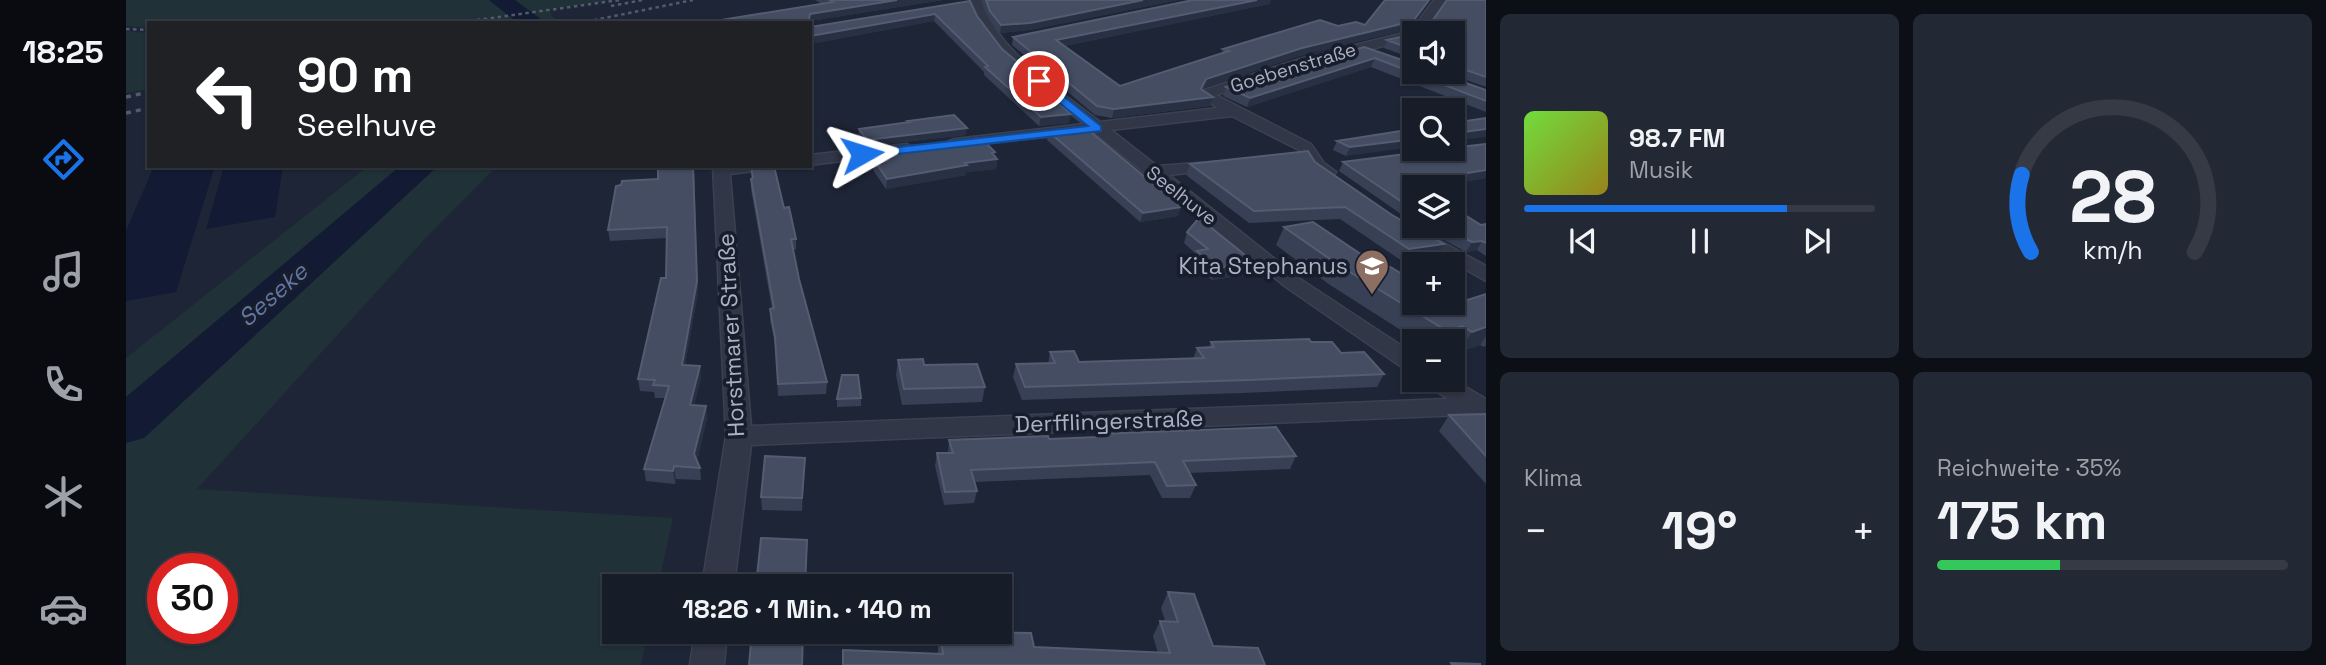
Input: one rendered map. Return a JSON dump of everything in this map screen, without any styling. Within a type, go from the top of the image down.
[{"type":"street","name":"Goebenstraße","points":[[1425,21],[1440,0]]},
{"type":"street","name":"Seelhuve","points":[[972,1],[981,20],[996,40],[1039,81],[1293,283],[1402,357]]},
{"type":"street","name":"Goebenstraße","points":[[1233,111],[1208,97],[1209,93],[1360,47],[1402,37]]},
{"type":"street","points":[[996,40],[1018,38]]},
{"type":"street","points":[[1360,47],[1381,55]]},
{"type":"street","name":"Goebenstraße","points":[[812,160],[1233,111]]},
{"type":"street","points":[[1233,111],[1305,147],[1318,167],[1342,173]]},
{"type":"street","points":[[1283,157],[1309,154]]},
{"type":"street","points":[[1153,172],[1231,163]]},
{"type":"street","name":"Horstmarer Straße","points":[[720,574],[739,436],[721,168]]},
{"type":"street","points":[[1395,221],[1486,275]]},
{"type":"street","points":[[1457,392],[1483,408]]},
{"type":"street","name":"Derfflingerstraße","points":[[739,436],[1483,408]]},
{"type":"street","points":[[707,665],[710,644]]},
{"type":"shaded area","points":[[126,0],[610,0],[550,10],[552,16],[559,21],[147,21],[147,28],[126,26]]},
{"type":"shaded area","points":[[126,31],[147,33],[147,89],[126,93]]},
{"type":"shaded area","points":[[365,168],[495,168],[422,242],[197,489],[673,518],[661,574],[602,574],[602,644],[645,644],[641,665],[126,665],[126,358]]},
{"type":"water","points":[[153,168],[214,168],[176,292],[126,301],[126,231]]},
{"type":"water","points":[[223,168],[283,168],[275,217],[206,229]]},
{"type":"building","points":[[829,0],[897,0],[810,14],[808,21],[721,20],[833,2]]},
{"type":"building","points":[[986,0],[1143,0],[1030,23],[1001,25],[990,11]]},
{"type":"building","points":[[1193,0],[1257,0],[1056,40],[1120,86],[1229,51],[1223,49],[1320,20],[1338,26],[1356,22],[1365,25],[1385,0],[1429,0],[1413,21],[1402,21],[1402,24],[1302,48],[1206,79],[1201,89],[1213,97],[1114,109],[1097,106],[1013,37]]},
{"type":"building","points":[[1447,0],[1486,0],[1486,77],[1465,70],[1465,21],[1432,21]]},
{"type":"building","points":[[970,1],[977,16],[1002,49],[1061,99],[1052,98],[1071,114],[1041,117],[985,67],[988,66],[935,14],[812,36],[812,27]]},
{"type":"building","points":[[1402,37],[1402,46],[1387,40]]},
{"type":"building","points":[[1364,47],[1402,60],[1402,68],[1375,58],[1250,98],[1226,87]]},
{"type":"building","points":[[1465,83],[1486,90],[1486,101],[1442,84]]},
{"type":"building","points":[[954,115],[967,128],[867,140],[859,129],[910,122],[908,121]]},
{"type":"building","points":[[1486,118],[1486,129],[1465,132],[1465,121]]},
{"type":"building","points":[[1086,128],[1181,207],[1143,213],[1049,132]]},
{"type":"building","points":[[1402,131],[1402,140],[1350,147],[1337,141]]},
{"type":"building","points":[[981,138],[995,152],[992,153],[997,159],[887,179],[874,160],[885,159],[878,150]]},
{"type":"building","points":[[1486,144],[1486,170],[1455,175],[1402,175],[1402,202],[1343,162],[1402,154],[1402,161],[1465,161],[1465,146]]},
{"type":"building","points":[[1308,151],[1315,162],[1402,221],[1402,238],[1433,238],[1444,244],[1409,249],[1345,207],[1254,211],[1190,164]]},
{"type":"building","points":[[658,168],[693,168],[697,281],[682,365],[700,366],[690,405],[706,406],[694,454],[700,468],[674,466],[673,471],[644,469],[669,386],[653,385],[655,380],[638,379],[661,278],[666,278],[667,227],[608,230],[616,186],[621,185],[622,181],[658,179]]},
{"type":"building","points":[[751,168],[774,168],[784,208],[789,207],[796,239],[791,239],[799,279],[827,382],[778,384],[770,309],[774,308],[751,179]]},
{"type":"building","points":[[1465,215],[1481,225],[1486,224],[1486,243],[1472,242],[1464,238]]},
{"type":"building","points":[[1199,218],[1255,263],[1216,268],[1197,251],[1208,249],[1187,232]]},
{"type":"building","points":[[1313,222],[1380,267],[1387,265],[1402,274],[1402,304],[1340,266],[1284,227]]},
{"type":"building","points":[[1486,294],[1486,327],[1472,332],[1462,326],[1444,329],[1421,315],[1465,315],[1465,301]]},
{"type":"building","points":[[1309,339],[1311,342],[1332,342],[1341,353],[1364,352],[1384,374],[1025,387],[1016,364],[1055,363],[1050,352],[1074,351],[1079,362],[1204,358],[1197,348],[1214,347],[1211,342]]},
{"type":"building","points":[[923,359],[924,365],[977,364],[985,387],[904,389],[898,360]]},
{"type":"building","points":[[842,375],[858,375],[861,398],[837,399]]},
{"type":"building","points":[[1486,414],[1486,456],[1449,415]]},
{"type":"building","points":[[1276,427],[1296,456],[1183,461],[1196,485],[1167,486],[1155,462],[971,470],[977,491],[945,492],[937,453],[953,453],[949,440],[1048,436],[1049,439],[1099,437],[1098,434]]},
{"type":"building","points":[[765,456],[805,458],[802,498],[761,497]]},
{"type":"building","points":[[761,538],[807,540],[806,574],[757,574]]},
{"type":"building","points":[[1168,592],[1194,594],[1213,646],[1258,648],[1265,665],[843,665],[843,650],[943,654],[942,644],[1012,644],[1012,633],[1031,633],[1034,647],[1170,653],[1160,621],[1178,622]]},
{"type":"building","points":[[751,644],[803,644],[802,665],[749,665]]},
{"type":"building","points":[[1451,663],[1480,664],[1480,665],[1452,665]]},
{"type":"waterway","name":"Seseke","points":[[500,0],[531,21]]},
{"type":"waterway","name":"Seseke","points":[[126,425],[419,168]]},
{"type":"railway","points":[[470,21],[620,0]]},
{"type":"railway","points":[[611,6],[643,0]]},
{"type":"railway","points":[[590,21],[693,0]]},
{"type":"railway","points":[[126,29],[147,30]]},
{"type":"railway","points":[[126,97],[147,92]]},
{"type":"railway","points":[[126,113],[147,108]]},
{"type":"place","name":"Kita Stephanus","points":[[1372,296]]},
{"type":"route","points":[[862,154],[1097,128],[1039,81]]}]
